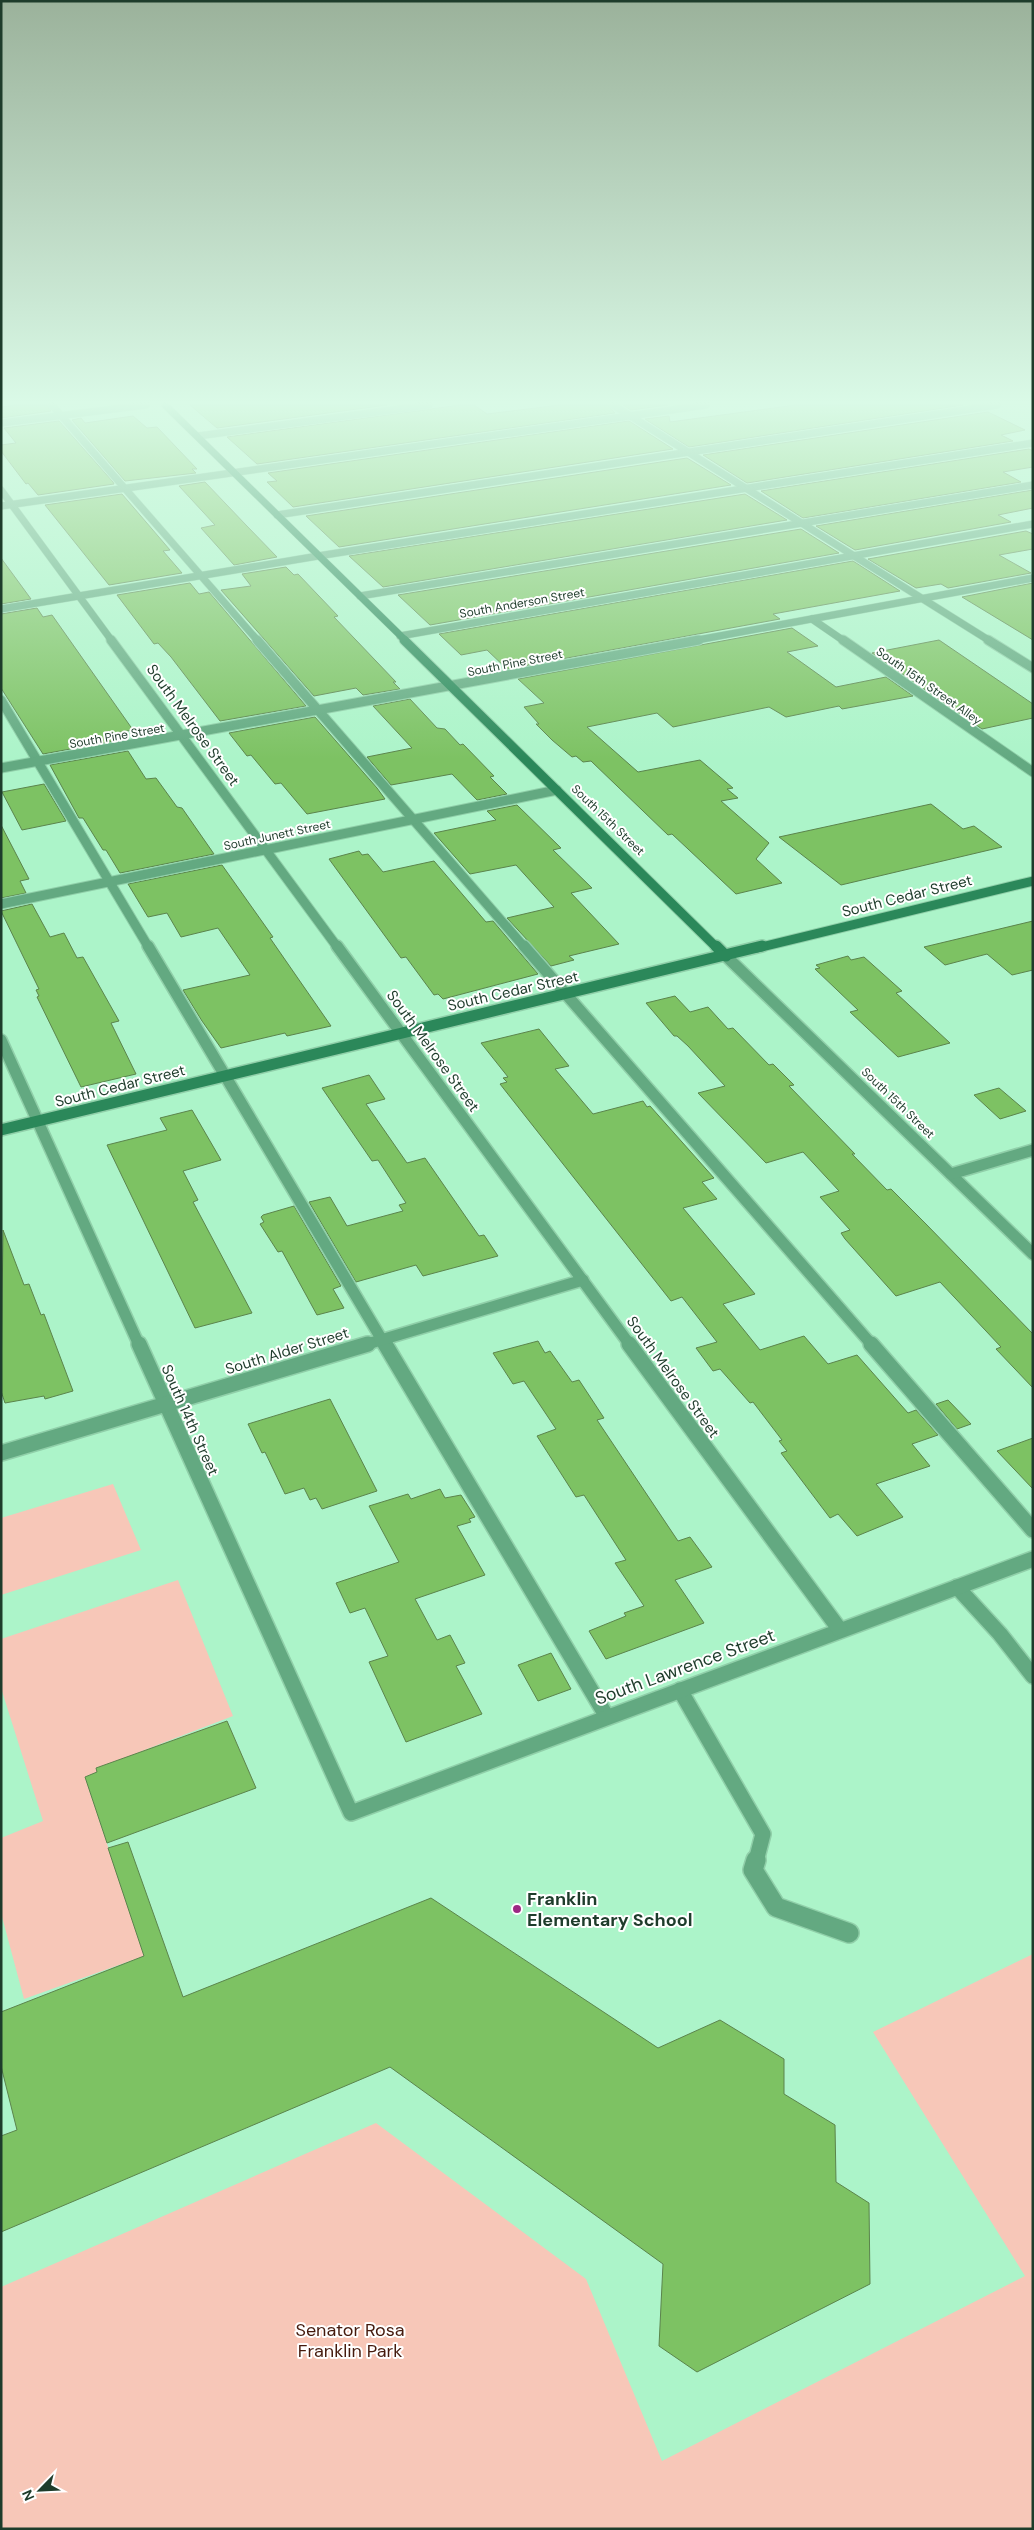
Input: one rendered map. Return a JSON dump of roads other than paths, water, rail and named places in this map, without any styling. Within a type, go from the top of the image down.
[{"type":"street","name":"South Melrose Street","points":[[21,523],[79,596],[183,736],[840,1630]]},
{"type":"street","points":[[155,523],[1033,1530]]},
{"type":"street","name":"South 15th Street","points":[[286,523],[556,790],[1033,1254]]},
{"type":"street","points":[[1,609],[529,523]]},
{"type":"street","points":[[802,523],[1033,668]]},
{"type":"street","points":[[360,596],[802,523]]},
{"type":"street","name":"South Anderson Street","points":[[400,636],[1033,524]]},
{"type":"street","name":"South Pine Street","points":[[1,768],[1033,578]]},
{"type":"street","name":"South 15th Street Alley","points":[[812,619],[1033,772]]},
{"type":"street","points":[[1,700],[40,761],[607,1717]]},
{"type":"street","name":"South Junett Street","points":[[1,904],[556,790]]},
{"type":"street","name":"South Cedar Street","points":[[1,1130],[1033,881]]},
{"type":"street","name":"South 14th Street","points":[[1,1040],[351,1813]]},
{"type":"street","points":[[951,1174],[1033,1150]]},
{"type":"street","name":"South Alder Street","points":[[1,1452],[583,1280]]},
{"type":"street","name":"South Lawrence Street","points":[[351,1813],[1033,1559]]},
{"type":"street","points":[[957,1587],[1000,1634],[1033,1676]]},
{"type":"street","points":[[680,1690],[712,1749],[763,1834],[753,1870],[776,1907],[849,1934]]},
{"type":"place","name":"Franklin Elementary School","points":[[517,1909]]},
{"type":"park label","name":"Senator Rosa Franklin Park","points":[[350,2340]]}]
